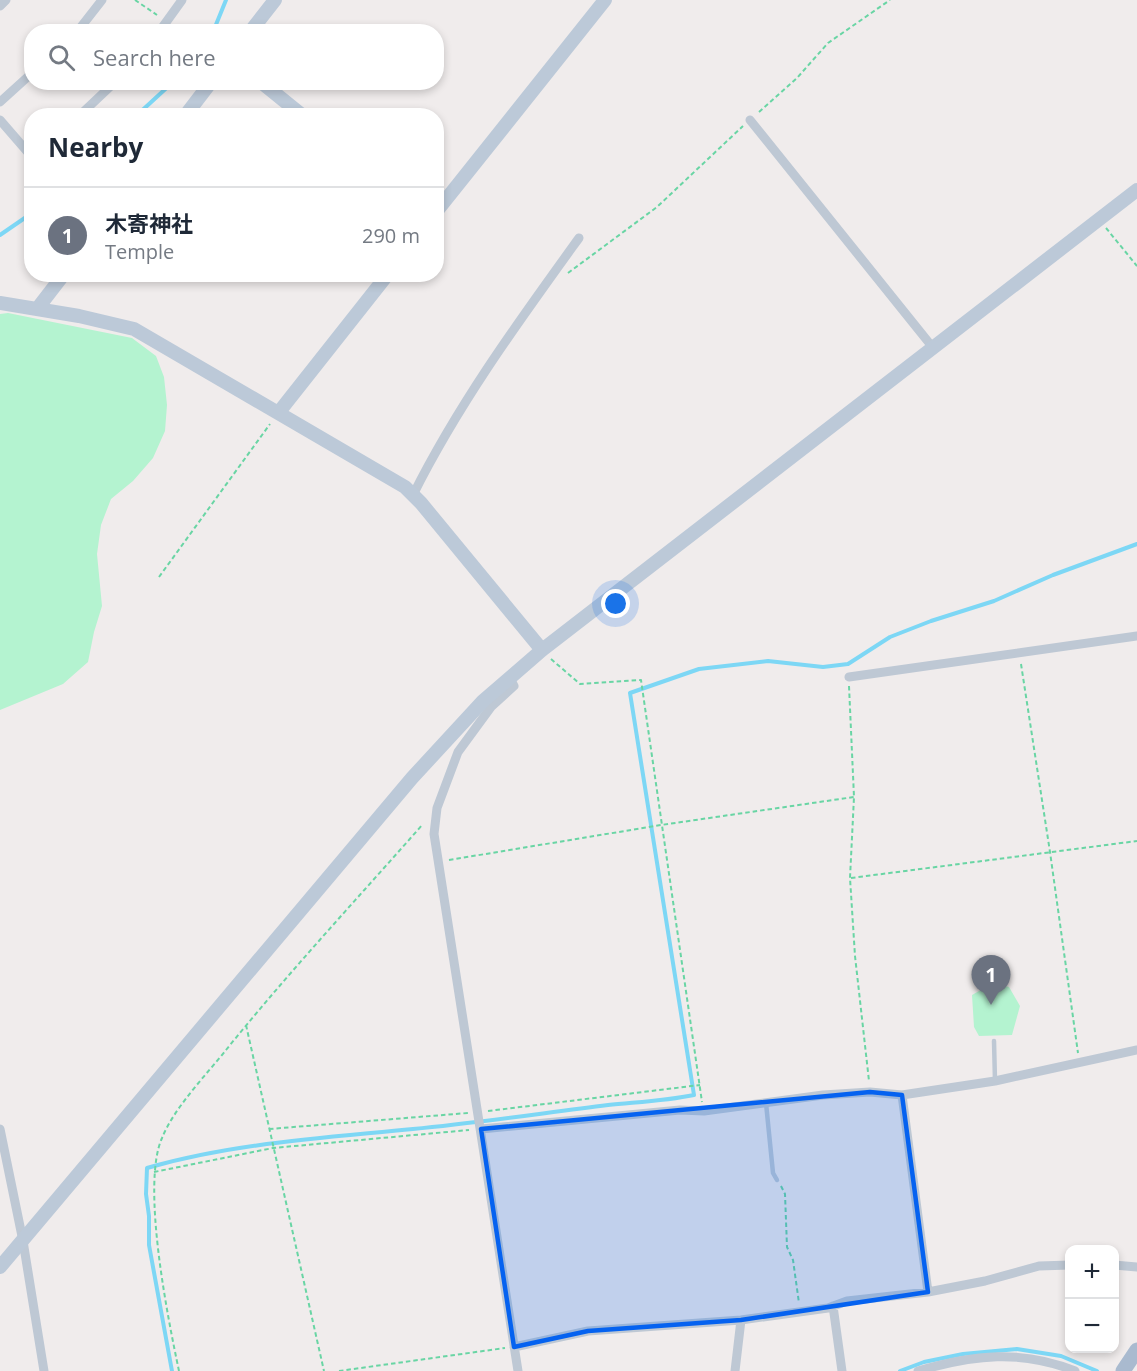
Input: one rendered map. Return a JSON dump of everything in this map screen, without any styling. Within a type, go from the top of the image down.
[{"type":"main road","points":[[1123,1371],[1137,1350]]},
{"type":"street","points":[[0,6],[6,0]]},
{"type":"street","points":[[82,24],[102,0]]},
{"type":"street","points":[[165,24],[182,0]]},
{"type":"street","points":[[256,24],[275,0]]},
{"type":"street","points":[[444,202],[605,0]]},
{"type":"street","points":[[0,102],[24,80]]},
{"type":"street","points":[[87,108],[107,90]]},
{"type":"street","points":[[191,108],[205,90]]},
{"type":"street","points":[[271,90],[293,108]]},
{"type":"street","points":[[0,120],[24,148]]},
{"type":"street","points":[[750,120],[934,349]]},
{"type":"street","points":[[0,1268],[412,778],[483,701],[542,650],[1137,190]]},
{"type":"street","points":[[413,495],[434,453],[503,344],[579,238]]},
{"type":"street","points":[[37,309],[58,282]]},
{"type":"street","points":[[279,412],[382,282]]},
{"type":"street","points":[[0,305],[37,309],[134,329],[405,487],[542,650]]},
{"type":"street","points":[[849,677],[1137,636]]},
{"type":"street","points":[[510,678],[514,686],[491,708],[458,752],[437,808],[434,834],[518,1371]]},
{"type":"street","points":[[481,1129],[680,1110],[704,1111],[870,1092],[902,1095],[995,1081],[1137,1050]]},
{"type":"street","points":[[902,1095],[928,1292]]},
{"type":"street","points":[[0,1129],[44,1371]]},
{"type":"street","points":[[514,1347],[588,1331],[741,1320],[802,1311],[833,1306],[847,1301],[928,1292],[985,1281],[1039,1266],[1065,1264]]},
{"type":"street","points":[[1119,1265],[1137,1267]]},
{"type":"street","points":[[833,1306],[842,1371]]},
{"type":"street","points":[[735,1371],[741,1320]]},
{"type":"street","points":[[918,1371],[970,1359],[1019,1356],[1053,1362],[1075,1371]]},
{"type":"lane","points":[[994,1041],[995,1081]]},
{"type":"lane","points":[[766,1103],[773,1173],[777,1180]]},
{"type":"path","points":[[135,0],[167,21]]},
{"type":"path","points":[[565,275],[657,207],[797,78],[828,43],[890,0]]},
{"type":"path","points":[[1099,219],[1137,266]]},
{"type":"path","points":[[159,577],[279,412]]},
{"type":"path","points":[[542,650],[580,684],[641,680],[704,1111]]},
{"type":"path","points":[[1019,653],[1079,1062]]},
{"type":"path","points":[[849,677],[854,797],[850,878],[855,956],[870,1092]]},
{"type":"path","points":[[438,861],[854,797]]},
{"type":"path","points":[[179,1371],[160,1262],[154,1172],[161,1138],[186,1099],[246,1024],[437,808]]},
{"type":"path","points":[[850,878],[1137,840]]},
{"type":"path","points":[[246,1024],[324,1371]]},
{"type":"path","points":[[154,1172],[273,1148],[481,1129]]},
{"type":"path","points":[[777,1180],[785,1194],[787,1247],[793,1260],[802,1311]]},
{"type":"path","points":[[339,1371],[514,1347]]},
{"type":"highlighted area","points":[[870,1092],[902,1095],[928,1292],[741,1320],[588,1331],[514,1347],[481,1129]]},
{"type":"green space","points":[[8,313],[132,338],[156,356],[164,377],[167,405],[165,431],[153,458],[133,481],[111,499],[101,525],[97,554],[102,606],[88,662],[63,684],[0,710],[0,314]]},
{"type":"green space","points":[[993,983],[1009,987],[1020,1006],[1012,1035],[979,1036],[974,1027],[972,995]]},
{"type":"waterway","points":[[216,24],[226,0]]},
{"type":"waterway","points":[[145,108],[164,90]]},
{"type":"waterway","points":[[0,235],[24,218]]},
{"type":"waterway","points":[[172,1371],[149,1245],[147,1168],[213,1153],[279,1142],[462,1124],[694,1095],[630,693],[699,669],[768,661],[823,667],[848,664],[890,637],[994,601],[1053,575],[1137,544]]},
{"type":"waterway","points":[[900,1371],[924,1362],[963,1354],[1017,1349],[1061,1356],[1097,1371]]},
{"type":"place","name":"木寄神社","points":[[991,1005]]}]
